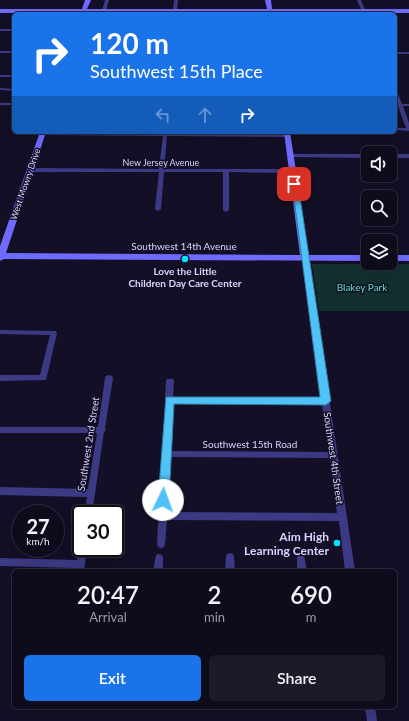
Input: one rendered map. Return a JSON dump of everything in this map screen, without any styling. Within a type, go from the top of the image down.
[{"type":"street","points":[[84,12],[88,0]]},
{"type":"street","points":[[104,11],[107,0]]},
{"type":"street","points":[[174,11],[176,0]]},
{"type":"street","points":[[268,0],[270,12]]},
{"type":"street","points":[[358,0],[364,12]]},
{"type":"street","points":[[0,11],[42,12]]},
{"type":"street","points":[[94,12],[124,12]]},
{"type":"street","points":[[160,12],[409,12]]},
{"type":"street","points":[[0,30],[12,30]]},
{"type":"street","points":[[0,52],[12,52]]},
{"type":"street","points":[[397,53],[409,53]]},
{"type":"street","points":[[0,76],[12,76]]},
{"type":"street","points":[[0,90],[12,90]]},
{"type":"street","points":[[0,104],[12,104]]},
{"type":"street","points":[[397,129],[409,129],[398,105],[409,105]]},
{"type":"street","name":"West Mowry Drive","points":[[0,257],[43,134]]},
{"type":"street","points":[[84,134],[165,136],[287,134]]},
{"type":"street","name":"Southwest 4th Street","points":[[287,134],[350,569]]},
{"type":"street","points":[[158,209],[165,136]]},
{"type":"street","points":[[290,156],[361,156]]},
{"type":"street","points":[[397,156],[409,156]]},
{"type":"street","name":"New Jersey Avenue","points":[[30,170],[292,171]]},
{"type":"street","points":[[226,170],[226,210]]},
{"type":"street","name":"Southwest 14th Avenue","points":[[0,257],[361,258]]},
{"type":"street","points":[[397,258],[409,258]]},
{"type":"street","points":[[0,378],[43,378],[54,333],[3,332]]},
{"type":"street","name":"Southwest 2nd Street","points":[[90,505],[109,378]]},
{"type":"street","points":[[161,544],[170,381]]},
{"type":"street","points":[[169,400],[326,401]]},
{"type":"street","points":[[0,430],[102,430]]},
{"type":"street","name":"Southwest 15th Road","points":[[166,454],[333,455]]},
{"type":"street","points":[[0,491],[92,493]]},
{"type":"street","points":[[162,516],[342,517]]},
{"type":"street","points":[[0,562],[80,568],[82,557]]},
{"type":"street","points":[[230,557],[230,569]]},
{"type":"street","points":[[158,558],[158,569]]},
{"type":"street","points":[[301,558],[302,569]]},
{"type":"street","points":[[370,709],[372,721]]},
{"type":"green space","name":"Blakey Park","points":[[312,264],[361,264],[361,270],[397,270],[397,264],[409,264],[409,311],[319,311]]},
{"type":"place","name":"Love the Little Children Day Care Center","points":[[185,259]]},
{"type":"place","name":"Aim High Learning Center","points":[[337,543]]},
{"type":"route","points":[[163,500],[169,400],[326,401],[294,184]]}]
